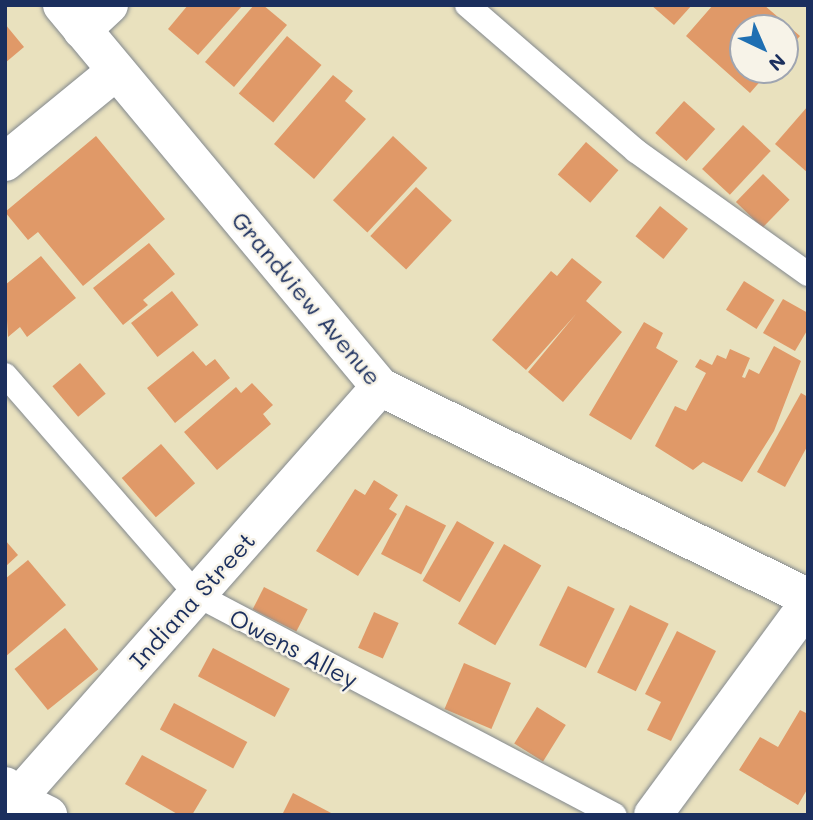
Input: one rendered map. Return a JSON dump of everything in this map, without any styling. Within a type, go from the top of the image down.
[{"type":"street","name":"Grandview Avenue","points":[[85,13],[116,71],[380,387],[808,598]]},
{"type":"street","points":[[5,162],[116,71]]},
{"type":"street","name":"Indiana Street","points":[[18,803],[380,387]]},
{"type":"street","points":[[653,815],[808,604]]},
{"type":"lane","points":[[467,5],[636,151],[808,274]]},
{"type":"lane","name":"Owens Alley","points":[[5,375],[197,595],[615,815]]},
{"type":"building","points":[[188,5],[243,5],[198,55],[168,29]]},
{"type":"building","points":[[254,5],[263,5],[287,25],[234,87],[205,62]]},
{"type":"building","points":[[651,5],[692,5],[674,25]]},
{"type":"building","points":[[713,5],[764,5],[774,14],[729,14],[729,74],[686,36]]},
{"type":"building","points":[[5,24],[24,47],[5,63]]},
{"type":"building","points":[[287,36],[321,65],[273,122],[239,93]]},
{"type":"building","points":[[333,75],[353,91],[345,101],[366,119],[314,179],[274,144]]},
{"type":"building","points":[[740,84],[758,84],[750,93]]},
{"type":"building","points":[[684,101],[715,129],[686,161],[655,133]]},
{"type":"building","points":[[808,106],[808,173],[775,144]]},
{"type":"building","points":[[743,125],[771,151],[730,195],[702,169]]},
{"type":"building","points":[[96,136],[165,219],[83,286],[38,232],[28,240],[5,212]]},
{"type":"building","points":[[393,136],[427,168],[367,232],[333,200]]},
{"type":"building","points":[[586,142],[618,170],[590,203],[558,174]]},
{"type":"building","points":[[763,174],[790,200],[763,228],[736,202]]},
{"type":"building","points":[[416,187],[452,220],[406,269],[370,236]]},
{"type":"building","points":[[660,206],[688,229],[663,259],[635,236]]},
{"type":"building","points":[[149,243],[175,274],[143,300],[148,305],[123,325],[93,288]]},
{"type":"building","points":[[41,256],[76,298],[27,337],[20,327],[8,337],[5,285]]},
{"type":"building","points":[[572,258],[602,282],[586,301],[622,332],[563,402],[528,372],[576,314],[526,370],[492,340],[551,271],[557,276]]},
{"type":"building","points":[[744,281],[775,300],[757,329],[726,310]]},
{"type":"building","points":[[172,291],[198,325],[157,357],[131,323]]},
{"type":"building","points":[[783,299],[808,313],[808,329],[795,351],[763,333]]},
{"type":"building","points":[[644,322],[663,333],[656,348],[678,361],[631,440],[589,415]]},
{"type":"building","points":[[774,346],[801,361],[774,431],[742,482],[703,462],[693,470],[655,446],[675,406],[686,411],[706,373],[695,367],[700,359],[712,365],[717,355],[726,359],[730,349],[750,358],[742,377],[745,378],[749,369],[759,374]]},
{"type":"building","points":[[193,351],[206,366],[215,359],[230,378],[175,423],[147,388]]},
{"type":"building","points":[[80,363],[106,394],[78,417],[52,386]]},
{"type":"building","points":[[252,383],[273,405],[263,414],[271,424],[217,470],[184,432],[236,387],[241,393]]},
{"type":"building","points":[[801,393],[808,397],[808,445],[785,487],[757,472]]},
{"type":"building","points":[[161,444],[195,483],[156,517],[122,478]]},
{"type":"building","points":[[374,480],[398,495],[389,509],[397,514],[358,576],[316,551],[355,489],[365,495]]},
{"type":"building","points":[[406,505],[446,525],[421,574],[381,554]]},
{"type":"building","points":[[457,521],[494,542],[460,602],[422,581]]},
{"type":"building","points":[[5,540],[18,555],[5,567]]},
{"type":"building","points":[[504,544],[541,565],[495,645],[458,624]]},
{"type":"building","points":[[28,560],[66,605],[5,657],[5,579]]},
{"type":"building","points":[[568,586],[615,609],[586,668],[539,645]]},
{"type":"building","points":[[264,587],[308,609],[296,632],[253,609]]},
{"type":"building","points":[[630,605],[669,624],[636,691],[597,672]]},
{"type":"building","points":[[374,612],[399,623],[383,659],[358,648]]},
{"type":"building","points":[[65,628],[98,669],[48,710],[14,669]]},
{"type":"building","points":[[677,631],[716,651],[671,741],[647,730],[661,702],[645,694]]},
{"type":"building","points":[[213,648],[290,689],[275,717],[198,676]]},
{"type":"building","points":[[464,663],[511,683],[491,729],[444,709]]},
{"type":"building","points":[[174,703],[247,742],[233,768],[160,729]]},
{"type":"building","points":[[537,707],[566,725],[543,761],[514,743]]},
{"type":"building","points":[[800,710],[808,714],[808,788],[798,805],[739,770],[760,737],[778,747]]},
{"type":"building","points":[[142,755],[207,790],[192,815],[179,815],[125,784]]},
{"type":"building","points":[[293,793],[335,815],[282,815]]}]
